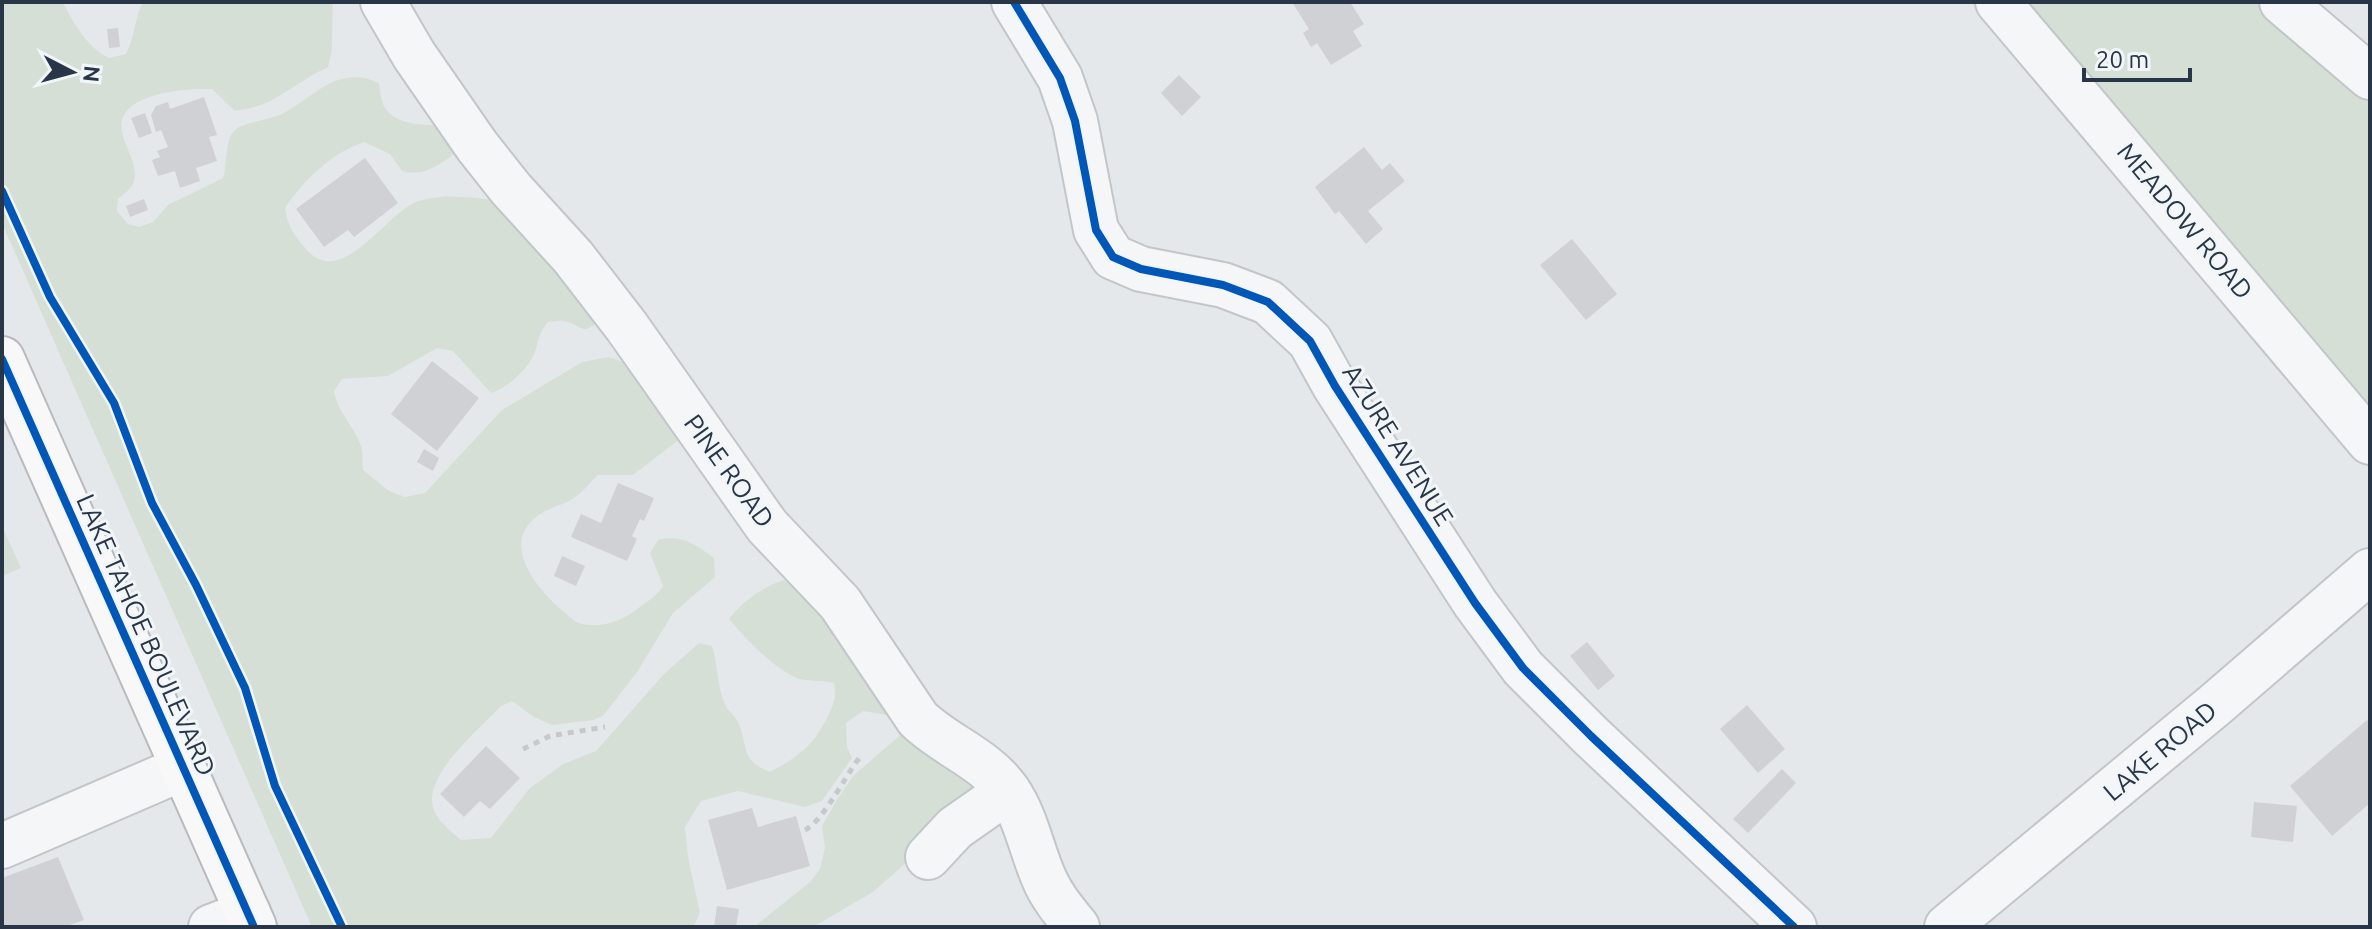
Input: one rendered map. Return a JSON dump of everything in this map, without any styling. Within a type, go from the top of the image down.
[{"type":"highway","name":"LAKE TAHOE BOULEVARD","points":[[2,359],[183,768],[237,922]]},
{"type":"street","name":"PINE ROAD","points":[[383,2],[414,55],[477,146],[511,189],[573,257],[627,327],[767,526],[840,603],[918,719],[930,731],[977,760],[1008,791],[1050,891],[1077,927]]},
{"type":"street","name":"AZURE AVENUE","points":[[1014,2],[1060,78],[1075,121],[1096,230],[1113,257],[1141,269],[1223,285],[1268,302],[1310,341],[1335,386],[1475,603],[1523,668],[1794,927]]},
{"type":"street","name":"MEADOW ROAD","points":[[1998,2],[2370,442]]},
{"type":"street","points":[[2282,2],[2370,77]]},
{"type":"street","name":"LAKE ROAD","points":[[1947,927],[2204,714],[2370,571]]},
{"type":"street","points":[[2,846],[183,768]]},
{"type":"street","points":[[928,857],[955,828],[1008,791]]},
{"type":"path","points":[[523,749],[550,736],[605,727]]},
{"type":"path","points":[[805,830],[821,815],[845,775],[860,757]]},
{"type":"shaded area","points":[[2,2],[63,2],[88,41],[109,58],[126,54],[143,2],[333,2],[332,50],[328,67],[266,103],[235,111],[212,89],[200,89],[154,96],[129,109],[122,119],[122,132],[135,169],[135,178],[130,188],[118,199],[117,211],[128,224],[139,227],[153,222],[168,205],[223,178],[229,140],[239,127],[282,114],[339,80],[364,78],[379,83],[384,105],[390,114],[412,123],[444,125],[457,152],[431,169],[418,172],[402,171],[390,154],[364,142],[340,153],[301,187],[285,208],[292,231],[307,250],[320,260],[333,261],[347,256],[401,212],[422,200],[457,196],[503,201],[601,320],[585,329],[563,321],[548,322],[528,365],[511,382],[491,393],[453,351],[437,348],[388,376],[342,379],[334,391],[362,450],[363,470],[389,491],[405,497],[425,493],[502,410],[582,362],[608,357],[631,364],[681,438],[633,475],[598,475],[575,498],[537,516],[523,535],[521,547],[529,572],[546,595],[573,619],[587,625],[602,625],[623,618],[660,590],[663,586],[650,553],[658,540],[681,539],[700,548],[714,558],[715,577],[673,613],[637,672],[603,716],[552,725],[534,717],[512,701],[501,706],[468,739],[445,767],[432,794],[437,816],[461,840],[491,838],[529,789],[563,764],[596,751],[664,674],[699,643],[712,646],[724,702],[738,722],[747,752],[754,763],[770,772],[798,755],[812,742],[829,714],[834,699],[834,683],[801,679],[778,667],[729,619],[743,604],[771,585],[801,578],[892,716],[863,711],[846,723],[847,747],[852,758],[822,801],[805,807],[738,791],[701,801],[685,827],[700,913],[693,927],[312,927],[2,223]]},
{"type":"shaded area","points":[[2014,2],[2255,2],[2370,100],[2370,419]]},
{"type":"shaded area","points":[[2,526],[21,568],[2,576]]},
{"type":"shaded area","points":[[904,732],[985,786],[941,832],[873,892],[813,927],[754,927],[810,882],[820,869],[825,848],[822,826],[838,798],[854,775]]},
{"type":"building","points":[[1292,2],[1350,2],[1364,24],[1353,31],[1362,46],[1331,65],[1317,43],[1311,47],[1303,33],[1309,29]]},
{"type":"building","points":[[118,28],[120,47],[109,48],[107,29]]},
{"type":"building","points":[[1179,75],[1201,97],[1182,116],[1161,93]]},
{"type":"building","points":[[204,97],[217,135],[209,137],[217,161],[196,168],[200,181],[180,188],[175,171],[158,176],[152,160],[160,157],[157,151],[168,147],[161,130],[156,132],[151,115],[156,106],[168,102],[170,109]]},
{"type":"building","points":[[145,113],[152,133],[139,138],[131,118]]},
{"type":"building","points":[[1364,147],[1382,170],[1390,163],[1405,181],[1368,211],[1383,229],[1366,244],[1339,211],[1335,214],[1315,187]]},
{"type":"building","points":[[365,158],[398,203],[354,237],[348,230],[324,247],[296,209]]},
{"type":"building","points":[[144,199],[148,210],[130,217],[126,206]]},
{"type":"building","points":[[1572,239],[1617,294],[1586,320],[1540,265]]},
{"type":"building","points":[[432,361],[479,398],[437,451],[391,414]]},
{"type":"building","points":[[424,449],[439,458],[433,471],[417,462]]},
{"type":"building","points":[[618,483],[654,498],[644,521],[640,519],[632,536],[637,539],[627,561],[571,537],[581,514],[601,523]]},
{"type":"building","points":[[562,556],[585,566],[576,586],[554,576]]},
{"type":"building","points":[[1587,642],[1615,676],[1598,690],[1570,656]]},
{"type":"building","points":[[1747,705],[1785,749],[1758,773],[1720,729]]},
{"type":"building","points":[[2367,720],[2370,724],[2370,803],[2332,836],[2290,786]]},
{"type":"building","points":[[486,746],[520,778],[490,809],[480,801],[464,817],[440,794]]},
{"type":"building","points":[[1782,769],[1796,783],[1748,833],[1733,819]]},
{"type":"building","points":[[2254,802],[2297,806],[2293,842],[2251,837]]},
{"type":"building","points":[[752,808],[758,827],[796,816],[810,866],[727,890],[708,820]]},
{"type":"building","points":[[58,857],[84,920],[64,927],[2,927],[2,878]]},
{"type":"building","points":[[717,906],[739,909],[736,927],[714,927]]},
{"type":"cycle path","points":[[1014,2],[1060,78],[1075,121],[1096,230],[1113,257],[1141,269],[1223,285],[1268,302],[1310,341],[1335,386],[1475,603],[1523,668],[1794,927]]},
{"type":"cycle path","points":[[2,191],[50,297],[114,403],[152,503],[196,585],[245,688],[275,786],[342,927]]},
{"type":"cycle path","points":[[2,359],[254,927]]}]
